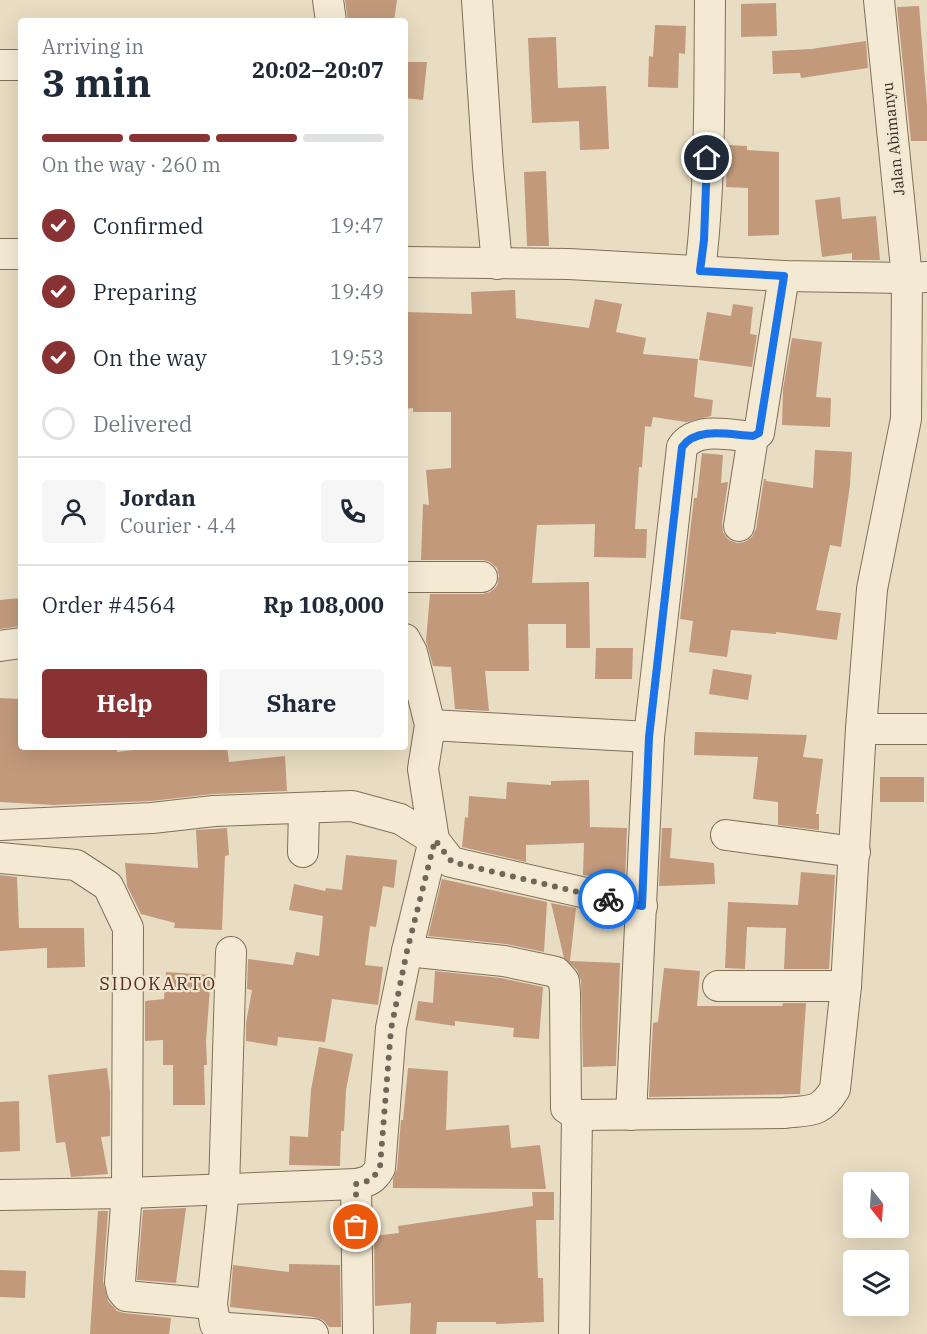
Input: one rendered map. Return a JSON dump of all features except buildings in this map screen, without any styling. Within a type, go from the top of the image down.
[{"type":"street","points":[[328,0],[331,18]]},
{"type":"street","points":[[477,0],[497,264]]},
{"type":"street","points":[[700,271],[704,240],[708,140],[710,0]]},
{"type":"street","name":"Jalan Abimanyu","points":[[577,1115],[784,1113],[814,1110],[826,1103],[835,1089],[846,986],[861,729],[872,589],[906,419],[917,278],[879,0]]},
{"type":"street","points":[[0,65],[18,65]]},
{"type":"street","points":[[0,254],[18,254]]},
{"type":"street","points":[[408,262],[569,264],[784,276],[917,278]]},
{"type":"street","points":[[632,1115],[649,737],[682,447],[687,440],[700,434],[753,436],[759,433],[784,276]]},
{"type":"street","points":[[739,526],[753,436]]},
{"type":"street","points":[[408,577],[482,577]]},
{"type":"street","points":[[0,646],[18,644]]},
{"type":"street","points":[[0,1195],[127,1193],[356,1184],[368,1182],[375,1176],[380,1167],[391,1029],[407,951],[435,840],[423,769],[430,725],[412,652],[408,645]]},
{"type":"street","points":[[430,725],[649,737]]},
{"type":"street","points":[[861,729],[927,729]]},
{"type":"street","points":[[0,825],[152,818],[214,811],[352,806],[400,819],[435,840],[452,862],[642,906]]},
{"type":"street","points":[[303,808],[303,852]]},
{"type":"street","points":[[726,836],[855,852]]},
{"type":"street","points":[[0,858],[76,865],[108,886],[128,928],[127,1193],[120,1282],[122,1291],[126,1296],[213,1304]]},
{"type":"street","points":[[407,951],[504,961],[556,972],[564,981],[566,1108],[577,1115],[574,1334]]},
{"type":"street","points":[[231,952],[224,1189],[213,1304],[215,1324],[228,1328],[313,1334]]},
{"type":"street","points":[[718,986],[846,986]]},
{"type":"street","points":[[356,1184],[358,1334]]},
{"type":"way so far","points":[[356,1227],[356,1184],[368,1182],[380,1167],[391,1029],[407,951],[435,840],[452,862],[608,899]]},
{"type":"district","name":"SIDOKARTO","points":[[158,983]]},
{"type":"route","points":[[608,899],[642,906],[649,737],[682,447],[687,440],[700,434],[753,436],[759,433],[784,276],[700,271],[704,240],[707,158]]}]
